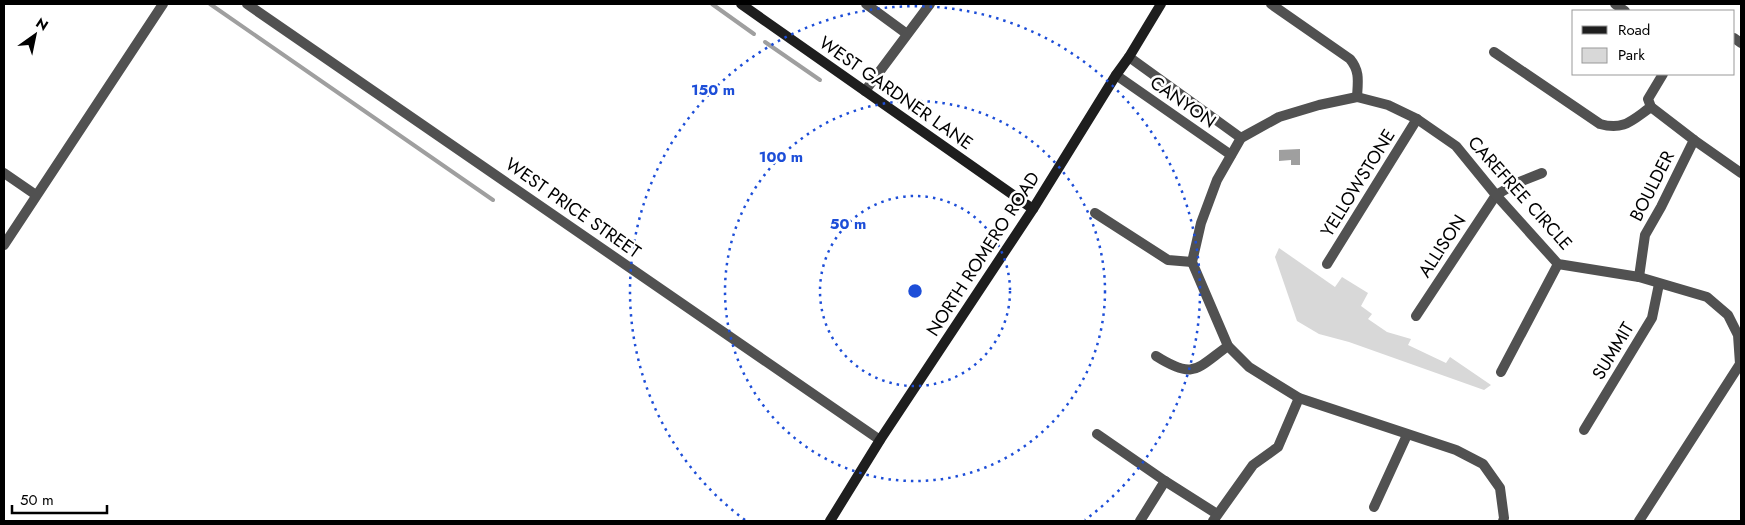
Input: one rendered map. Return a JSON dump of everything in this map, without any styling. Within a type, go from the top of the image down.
[{"type":"street","points":[[4,245],[163,4]]},
{"type":"street","name":"WEST PRICE STREET","points":[[247,4],[880,440]]},
{"type":"street","name":"WEST GARDNER LANE","points":[[741,4],[1033,209]]},
{"type":"street","points":[[866,4],[907,34]]},
{"type":"street","points":[[866,91],[930,4]]},
{"type":"street","name":"NORTH ROMERO ROAD","points":[[830,521],[880,440],[1033,209],[1161,4]]},
{"type":"street","points":[[1271,4],[1350,59],[1356,67],[1359,76],[1357,97]]},
{"type":"street","points":[[1494,52],[1600,124],[1612,128],[1623,126],[1651,108]]},
{"type":"street","name":"CANYON","points":[[1129,57],[1241,138]]},
{"type":"street","name":"CANYON","points":[[1116,75],[1231,155]]},
{"type":"street","points":[[1662,75],[1648,99],[1651,108],[1741,173]]},
{"type":"street","name":"CAREFREE CIRCLE","points":[[1241,138],[1279,118],[1319,105],[1357,97],[1388,105],[1417,118],[1456,146],[1496,195],[1558,264],[1639,277],[1707,297],[1728,315],[1740,334],[1740,364],[1639,521]]},
{"type":"street","name":"YELLOWSTONE","points":[[1327,264],[1417,118]]},
{"type":"street","points":[[1241,138],[1216,180],[1201,223],[1192,262],[1228,346],[1249,368],[1299,398],[1456,450],[1483,464],[1500,488],[1503,521]]},
{"type":"street","name":"BOULDER","points":[[1639,277],[1645,236],[1694,140]]},
{"type":"street","points":[[4,173],[36,195]]},
{"type":"street","points":[[1496,195],[1517,183],[1542,174]]},
{"type":"street","name":"ALLISON","points":[[1416,316],[1496,195]]},
{"type":"street","points":[[1095,213],[1168,260],[1192,262]]},
{"type":"street","points":[[1501,372],[1558,264]]},
{"type":"street","name":"SUMMIT","points":[[1584,430],[1652,318],[1660,284]]},
{"type":"street","points":[[1156,356],[1173,367],[1192,370],[1228,346]]},
{"type":"street","points":[[1098,434],[1215,518],[1253,465],[1278,447],[1299,398]]},
{"type":"street","points":[[1374,507],[1407,435]]},
{"type":"street","points":[[1140,521],[1165,481]]},
{"type":"green space","points":[[1279,248],[1335,287],[1342,277],[1368,293],[1361,306],[1372,314],[1368,319],[1387,332],[1411,339],[1408,345],[1446,363],[1450,357],[1491,385],[1484,390],[1349,342],[1319,334],[1297,321],[1275,257]]},
{"type":"shaded area","points":[[1300,149],[1300,165],[1291,165],[1291,160],[1279,161],[1279,150]]},
{"type":"waterway","points":[[210,4],[493,200]]},
{"type":"waterway","points":[[712,4],[754,34]]},
{"type":"waterway","points":[[765,42],[820,80]]}]
